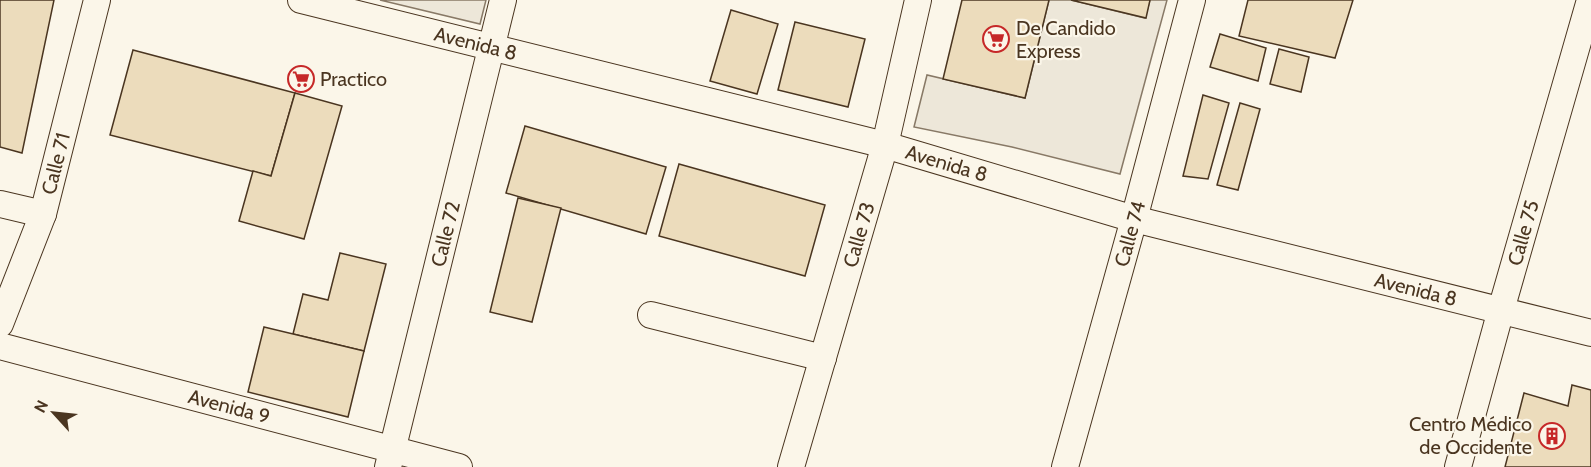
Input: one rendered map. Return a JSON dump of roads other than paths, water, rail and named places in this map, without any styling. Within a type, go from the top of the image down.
[{"type":"street","name":"Calle 71","points":[[0,324],[43,214],[96,0]]},
{"type":"street","name":"Calle 72","points":[[390,459],[503,0]]},
{"type":"street","name":"Calle 73","points":[[791,467],[885,145],[918,0]]},
{"type":"street","name":"Calle 74","points":[[1065,467],[1192,0]]},
{"type":"street","name":"Calle 75","points":[[1458,467],[1590,0]]},
{"type":"street","name":"Avenida 8","points":[[317,2],[491,48],[885,145],[1134,219],[1591,333]]},
{"type":"street","points":[[0,204],[43,214]]},
{"type":"street","points":[[651,315],[823,358]]},
{"type":"street","name":"Avenida 9","points":[[0,346],[390,459],[459,467]]},
{"type":"place","name":"De Candido Express","points":[[996,39]]},
{"type":"place","name":"Practico","points":[[301,79]]},
{"type":"place","name":"Centro Médico de Occidente","points":[[1552,436]]}]
